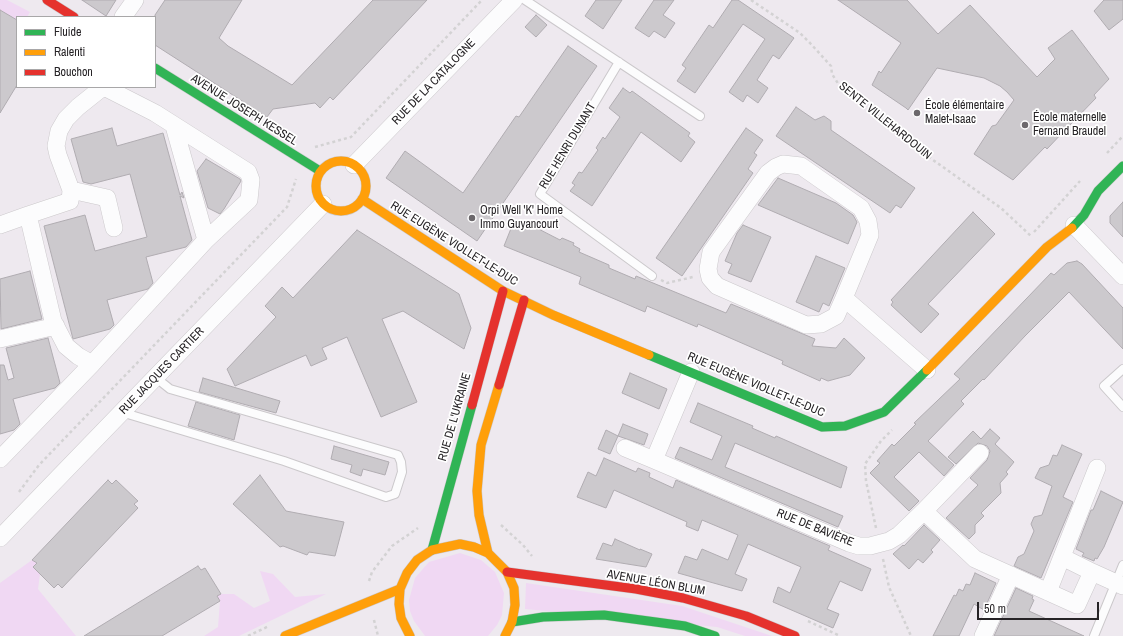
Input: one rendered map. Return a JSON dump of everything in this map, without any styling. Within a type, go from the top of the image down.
[{"type":"street","points":[[47,0],[72,16]]},
{"type":"street","points":[[124,16],[135,0]]},
{"type":"street","name":"RUE DE LA CATALOGNE","points":[[354,164],[514,0]]},
{"type":"street","name":"AVENUE JOSEPH KESSEL","points":[[156,69],[303,162],[320,171]]},
{"type":"street","points":[[0,225],[70,201],[71,190],[56,146],[59,131],[66,119],[78,107],[103,88]]},
{"type":"street","points":[[0,458],[92,364],[206,240],[249,200],[251,180],[248,172],[174,126],[155,112],[106,88]]},
{"type":"street","points":[[174,126],[206,240]]},
{"type":"street","points":[[340,161],[354,164],[360,170],[366,184],[362,199],[351,209],[344,211],[329,208],[323,204],[319,198],[316,185],[320,171],[326,166],[340,161]]},
{"type":"street","points":[[792,164],[801,166],[861,208],[866,214],[870,228],[870,236],[844,298],[836,316],[821,324],[806,325],[716,286],[709,272],[708,260],[711,252],[768,173],[776,167],[792,164]]},
{"type":"street","name":"RUE EUGÈNE VIOLLET-LE-DUC","points":[[362,199],[503,291],[553,315],[822,427],[845,426],[865,420],[884,412],[899,399],[1047,247],[1067,232],[1084,215],[1098,191],[1123,166]]},
{"type":"street","points":[[71,190],[107,198],[114,228]]},
{"type":"street","name":"RUE JACQUES CARTIER","points":[[0,538],[323,204]]},
{"type":"street","points":[[28,215],[56,326],[66,346],[78,356],[92,364]]},
{"type":"street","points":[[1074,225],[1123,276]]},
{"type":"street","name":"RUE DE L'UKRAINE","points":[[432,550],[503,291]]},
{"type":"street","points":[[844,298],[927,370]]},
{"type":"street","points":[[488,553],[478,509],[477,491],[481,445],[524,300]]},
{"type":"street","points":[[0,339],[56,326]]},
{"type":"street","points":[[654,460],[691,372]]},
{"type":"street","name":"RUE DE BAVIÈRE","points":[[625,448],[859,546],[880,544],[899,535],[980,453]]},
{"type":"street","points":[[1048,592],[1097,468]]},
{"type":"street","points":[[924,511],[975,559],[1077,605],[1092,572]]},
{"type":"street","points":[[410,636],[401,618],[399,604],[400,589],[407,574],[414,564],[432,550],[460,544],[474,547],[488,553],[507,572],[514,588],[515,605],[512,622],[505,636]]},
{"type":"street","points":[[1062,558],[1119,584]]},
{"type":"street","name":"AVENUE LÉON BLUM","points":[[507,572],[636,589],[683,598],[739,614],[796,636]]},
{"type":"street","points":[[983,636],[1011,575]]},
{"type":"street","points":[[285,636],[400,589]]},
{"type":"street","points":[[512,622],[543,617],[604,615],[685,626],[715,636]]},
{"type":"lane","points":[[525,0],[700,116]]},
{"type":"lane","name":"RUE HENRI DUNANT","points":[[619,62],[540,194],[652,276]]},
{"type":"lane","points":[[1123,369],[1104,386],[1123,407]]},
{"type":"lane","points":[[121,412],[284,461],[386,497],[395,494],[402,472],[401,462],[398,455],[170,388],[155,377]]},
{"type":"lane","points":[[1094,636],[1119,584],[1123,566]]},
{"type":"path","points":[[17,496],[39,465],[287,207],[303,162],[310,148],[351,137],[482,0]]},
{"type":"path","name":"SENTE VILLEHARDOUIN","points":[[751,0],[800,34],[821,53],[832,66],[832,74],[839,85],[933,160],[1001,208],[1031,235],[1086,176]]},
{"type":"path","points":[[1102,159],[1123,136]]},
{"type":"path","points":[[652,276],[667,283],[709,272]]},
{"type":"path","points":[[897,425],[881,441],[865,464],[866,481],[889,587],[911,636]]},
{"type":"path","points":[[496,520],[523,545],[534,561]]},
{"type":"path","points":[[368,584],[372,572],[392,546],[423,524]]},
{"type":"shaded area","points":[[0,0],[7,0],[30,12],[28,16],[16,16],[16,19],[0,10]]},
{"type":"shaded area","points":[[460,553],[481,560],[495,572],[504,593],[502,615],[497,625],[488,636],[425,636],[414,621],[410,611],[409,600],[415,578],[429,562]]},
{"type":"shaded area","points":[[32,560],[37,563],[33,567],[40,574],[38,589],[76,636],[0,636],[0,583]]},
{"type":"shaded area","points":[[260,571],[273,574],[295,597],[326,594],[239,636],[204,636],[218,627],[220,601],[217,596],[221,594],[234,594],[254,608],[270,601]]},
{"type":"shaded area","points":[[526,583],[682,606],[772,636],[745,636],[717,627],[525,609]]},
{"type":"building","points":[[82,0],[116,0],[106,16]]},
{"type":"building","points":[[165,0],[242,0],[219,38],[228,46],[292,85],[373,0],[427,0],[333,100],[330,97],[320,108],[315,103],[273,109],[267,117],[156,46],[155,15]]},
{"type":"building","points":[[596,0],[622,0],[603,29],[585,16]]},
{"type":"building","points":[[654,0],[674,0],[663,15],[675,23],[665,38],[654,31],[649,37],[635,28]]},
{"type":"building","points":[[732,0],[738,0],[794,38],[779,59],[773,55],[757,80],[768,88],[758,103],[747,95],[743,102],[729,92],[765,39],[743,24],[695,93],[677,81],[686,68],[682,65],[709,25],[713,28]]},
{"type":"building","points":[[838,0],[907,0],[938,34],[970,5],[1037,77],[1055,59],[1048,48],[1072,30],[1109,79],[1094,95],[1096,98],[1047,149],[1045,147],[1013,180],[974,154],[992,126],[996,125],[1014,100],[1007,92],[1000,86],[984,78],[937,68],[908,110],[872,85],[879,71],[881,73],[901,43]]},
{"type":"building","points":[[1104,0],[1123,0],[1123,19],[1109,30],[1094,11]]},
{"type":"building","points":[[0,10],[16,19],[16,87],[0,113]]},
{"type":"building","points":[[536,15],[547,25],[536,37],[525,27]]},
{"type":"building","points":[[568,46],[597,66],[477,241],[386,178],[405,151],[463,193],[516,116],[519,117]]},
{"type":"building","points":[[623,88],[630,93],[632,91],[690,133],[688,136],[695,142],[681,162],[641,132],[592,206],[570,191],[575,185],[572,183],[579,172],[582,173],[598,150],[596,148],[603,137],[605,139],[620,117],[609,108]]},
{"type":"building","points":[[796,107],[815,120],[824,116],[831,121],[831,130],[915,188],[901,208],[896,205],[890,213],[776,136]]},
{"type":"building","points":[[112,128],[117,146],[163,133],[180,195],[182,192],[184,198],[180,196],[192,240],[186,247],[146,257],[153,283],[148,289],[107,300],[114,325],[110,329],[73,339],[44,226],[85,215],[95,251],[147,237],[130,174],[91,184],[83,182],[71,139]]},
{"type":"building","points":[[746,128],[763,140],[754,153],[757,155],[748,169],[753,173],[682,276],[656,258]]},
{"type":"building","points":[[206,159],[241,181],[220,214],[208,208],[197,171]]},
{"type":"building","points":[[778,178],[836,203],[853,215],[857,222],[848,244],[758,205]]},
{"type":"building","points":[[1123,202],[1123,237],[1110,223],[1110,216]]},
{"type":"building","points":[[973,212],[995,234],[928,304],[939,314],[921,333],[891,305],[893,302],[891,300]]},
{"type":"building","points":[[514,221],[522,224],[523,221],[560,240],[562,238],[574,243],[573,245],[580,249],[579,252],[609,265],[609,268],[635,279],[636,276],[726,313],[731,304],[815,339],[812,346],[836,348],[844,338],[865,358],[850,375],[828,381],[821,378],[820,381],[782,364],[783,361],[698,324],[697,327],[647,306],[645,312],[579,284],[581,277],[504,246]]},
{"type":"building","points":[[743,225],[771,237],[751,282],[728,273],[732,264],[725,261],[737,233]]},
{"type":"building","points":[[357,230],[459,294],[471,328],[464,349],[403,311],[382,319],[417,402],[381,417],[347,337],[322,348],[327,359],[311,366],[306,355],[235,386],[227,369],[276,317],[265,306],[282,287],[293,298]]},
{"type":"building","points":[[816,256],[845,268],[829,306],[823,303],[819,312],[796,302]]},
{"type":"building","points":[[1077,261],[1082,264],[1123,308],[1123,349],[1069,292],[984,380],[983,379],[961,401],[964,404],[928,441],[954,465],[944,476],[919,452],[894,477],[919,501],[909,511],[870,473],[880,463],[877,461],[892,444],[894,446],[916,424],[914,423],[960,379],[954,374],[1051,273],[1054,275],[1067,263]]},
{"type":"building","points":[[30,271],[42,319],[1,329],[0,279]]},
{"type":"building","points":[[48,338],[60,383],[55,388],[13,399],[20,424],[14,430],[0,434],[0,365],[4,365],[8,380],[14,378],[6,348]]},
{"type":"building","points":[[630,373],[667,389],[659,409],[622,393]]},
{"type":"building","points":[[203,378],[280,401],[276,413],[199,392]]},
{"type":"building","points":[[196,402],[240,415],[234,440],[188,426]]},
{"type":"building","points":[[698,403],[753,426],[752,428],[775,438],[776,436],[847,467],[841,488],[735,443],[725,467],[843,516],[838,527],[675,458],[680,447],[712,460],[722,436],[690,422]]},
{"type":"building","points":[[623,424],[648,434],[644,445],[618,436]]},
{"type":"building","points":[[990,429],[1000,438],[995,444],[1014,462],[1006,472],[1008,474],[1000,483],[1001,493],[981,513],[984,516],[975,525],[975,533],[969,539],[946,518],[978,485],[970,478],[987,460],[990,451],[987,446],[978,443],[956,464],[948,457],[973,431],[981,439]]},
{"type":"building","points":[[606,430],[618,436],[610,454],[598,449]]},
{"type":"building","points":[[1062,445],[1082,454],[1063,497],[1073,502],[1041,578],[1014,566],[1018,557],[1024,554],[1034,531],[1031,524],[1034,517],[1042,515],[1052,486],[1035,478],[1040,468],[1049,465],[1053,455],[1057,456]]},
{"type":"building","points":[[334,446],[389,462],[385,475],[363,469],[361,476],[350,472],[352,465],[331,459]]},
{"type":"building","points":[[604,458],[636,472],[638,468],[650,473],[649,477],[673,488],[676,480],[830,546],[828,550],[871,569],[862,591],[840,581],[827,609],[839,614],[833,628],[773,602],[778,587],[790,593],[801,567],[748,544],[735,574],[747,579],[742,591],[678,573],[685,556],[697,560],[702,549],[728,560],[738,535],[702,520],[698,531],[686,526],[687,522],[614,490],[606,508],[577,497],[588,472],[596,476]]},
{"type":"building","points":[[260,475],[286,511],[344,522],[335,556],[309,552],[307,555],[283,546],[280,547],[233,504]]},
{"type":"building","points":[[108,480],[112,484],[116,480],[138,501],[134,504],[138,508],[62,588],[58,584],[54,588],[33,567],[37,563],[32,560]]},
{"type":"building","points":[[1101,491],[1123,502],[1104,547],[1097,559],[1095,558],[1094,561],[1082,556],[1084,553],[1076,549],[1091,510],[1093,510]]},
{"type":"building","points":[[924,525],[940,540],[931,550],[933,552],[923,563],[918,559],[909,569],[893,554],[903,545],[904,546]]},
{"type":"building","points":[[615,539],[652,554],[646,567],[596,559],[603,543],[612,546]]},
{"type":"building","points":[[198,566],[201,570],[205,568],[221,594],[217,596],[220,601],[162,636],[84,636]]},
{"type":"building","points":[[975,573],[996,583],[984,610],[974,604],[959,636],[933,636],[954,595],[956,596],[959,589],[963,591],[966,584],[970,585]]},
{"type":"building","points":[[1016,588],[1033,596],[1032,599],[1034,600],[1029,611],[1084,636],[994,636]]},
{"type":"traffic: fast","points":[[156,69],[320,171]]},
{"type":"traffic: fast","points":[[1072,228],[1084,215],[1098,191],[1123,166]]},
{"type":"traffic: fast","points":[[649,355],[822,427],[845,426],[884,412],[927,370]]},
{"type":"traffic: fast","points":[[432,550],[472,405]]},
{"type":"traffic: fast","points":[[512,622],[543,617],[604,615],[685,626],[715,636]]},
{"type":"traffic: slow","points":[[341,161],[351,163],[359,168],[364,176],[366,186],[364,196],[359,204],[351,209],[341,211],[331,209],[323,204],[318,196],[316,186],[318,176],[323,168],[331,163],[341,161]]},
{"type":"traffic: slow","points":[[362,199],[503,291],[553,315],[649,355]]},
{"type":"traffic: slow","points":[[927,370],[1047,247],[1072,228]]},
{"type":"traffic: slow","points":[[488,553],[479,515],[477,491],[481,445],[499,385]]},
{"type":"traffic: slow","points":[[410,636],[401,618],[399,604],[400,589],[407,573],[417,560],[432,550],[460,544],[474,547],[488,553],[507,572],[514,588],[515,605],[512,622],[505,636]]},
{"type":"traffic: slow","points":[[285,636],[400,589]]},
{"type":"traffic: jam","points":[[47,0],[72,16]]},
{"type":"traffic: jam","points":[[472,405],[503,291]]},
{"type":"traffic: jam","points":[[499,385],[524,300]]},
{"type":"traffic: jam","points":[[507,572],[636,589],[683,598],[746,616],[795,636]]},
{"type":"place","name":"École élémentaire Malet-Isaac","points":[[917,113]]},
{"type":"place","name":"École maternelle Fernand Braudel","points":[[1025,125]]},
{"type":"place","name":"Orpi Well 'K' Home Immo Guyancourt","points":[[472,218]]}]
